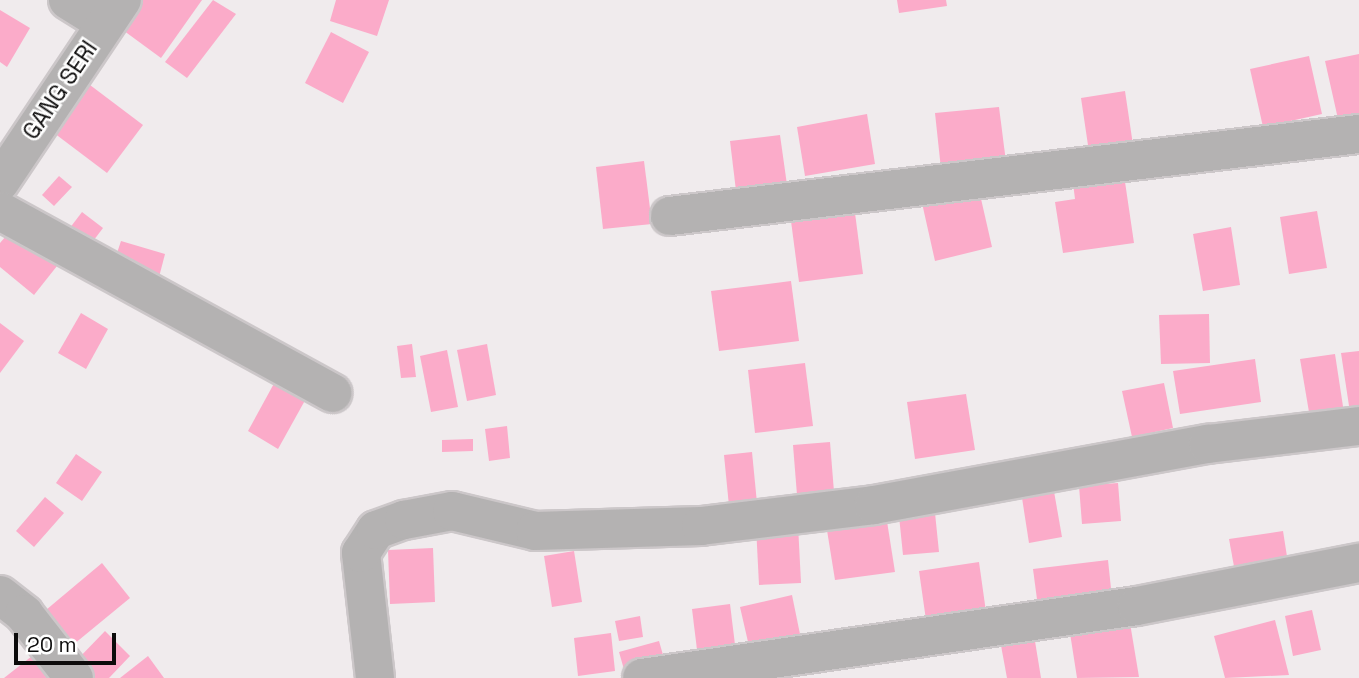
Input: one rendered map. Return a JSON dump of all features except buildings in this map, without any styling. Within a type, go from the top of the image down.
[{"type":"street","points":[[68,0],[113,12]]},
{"type":"street","name":"GANG SERI","points":[[0,181],[113,12]]},
{"type":"street","points":[[670,216],[1359,134]]},
{"type":"street","points":[[0,211],[332,393]]},
{"type":"street","points":[[375,678],[362,553],[376,530],[404,520],[452,511],[535,531],[701,526],[874,505],[1208,444],[1359,426]]},
{"type":"street","points":[[642,678],[1138,607],[1359,563]]},
{"type":"street","points":[[0,595],[24,614],[74,678]]}]
